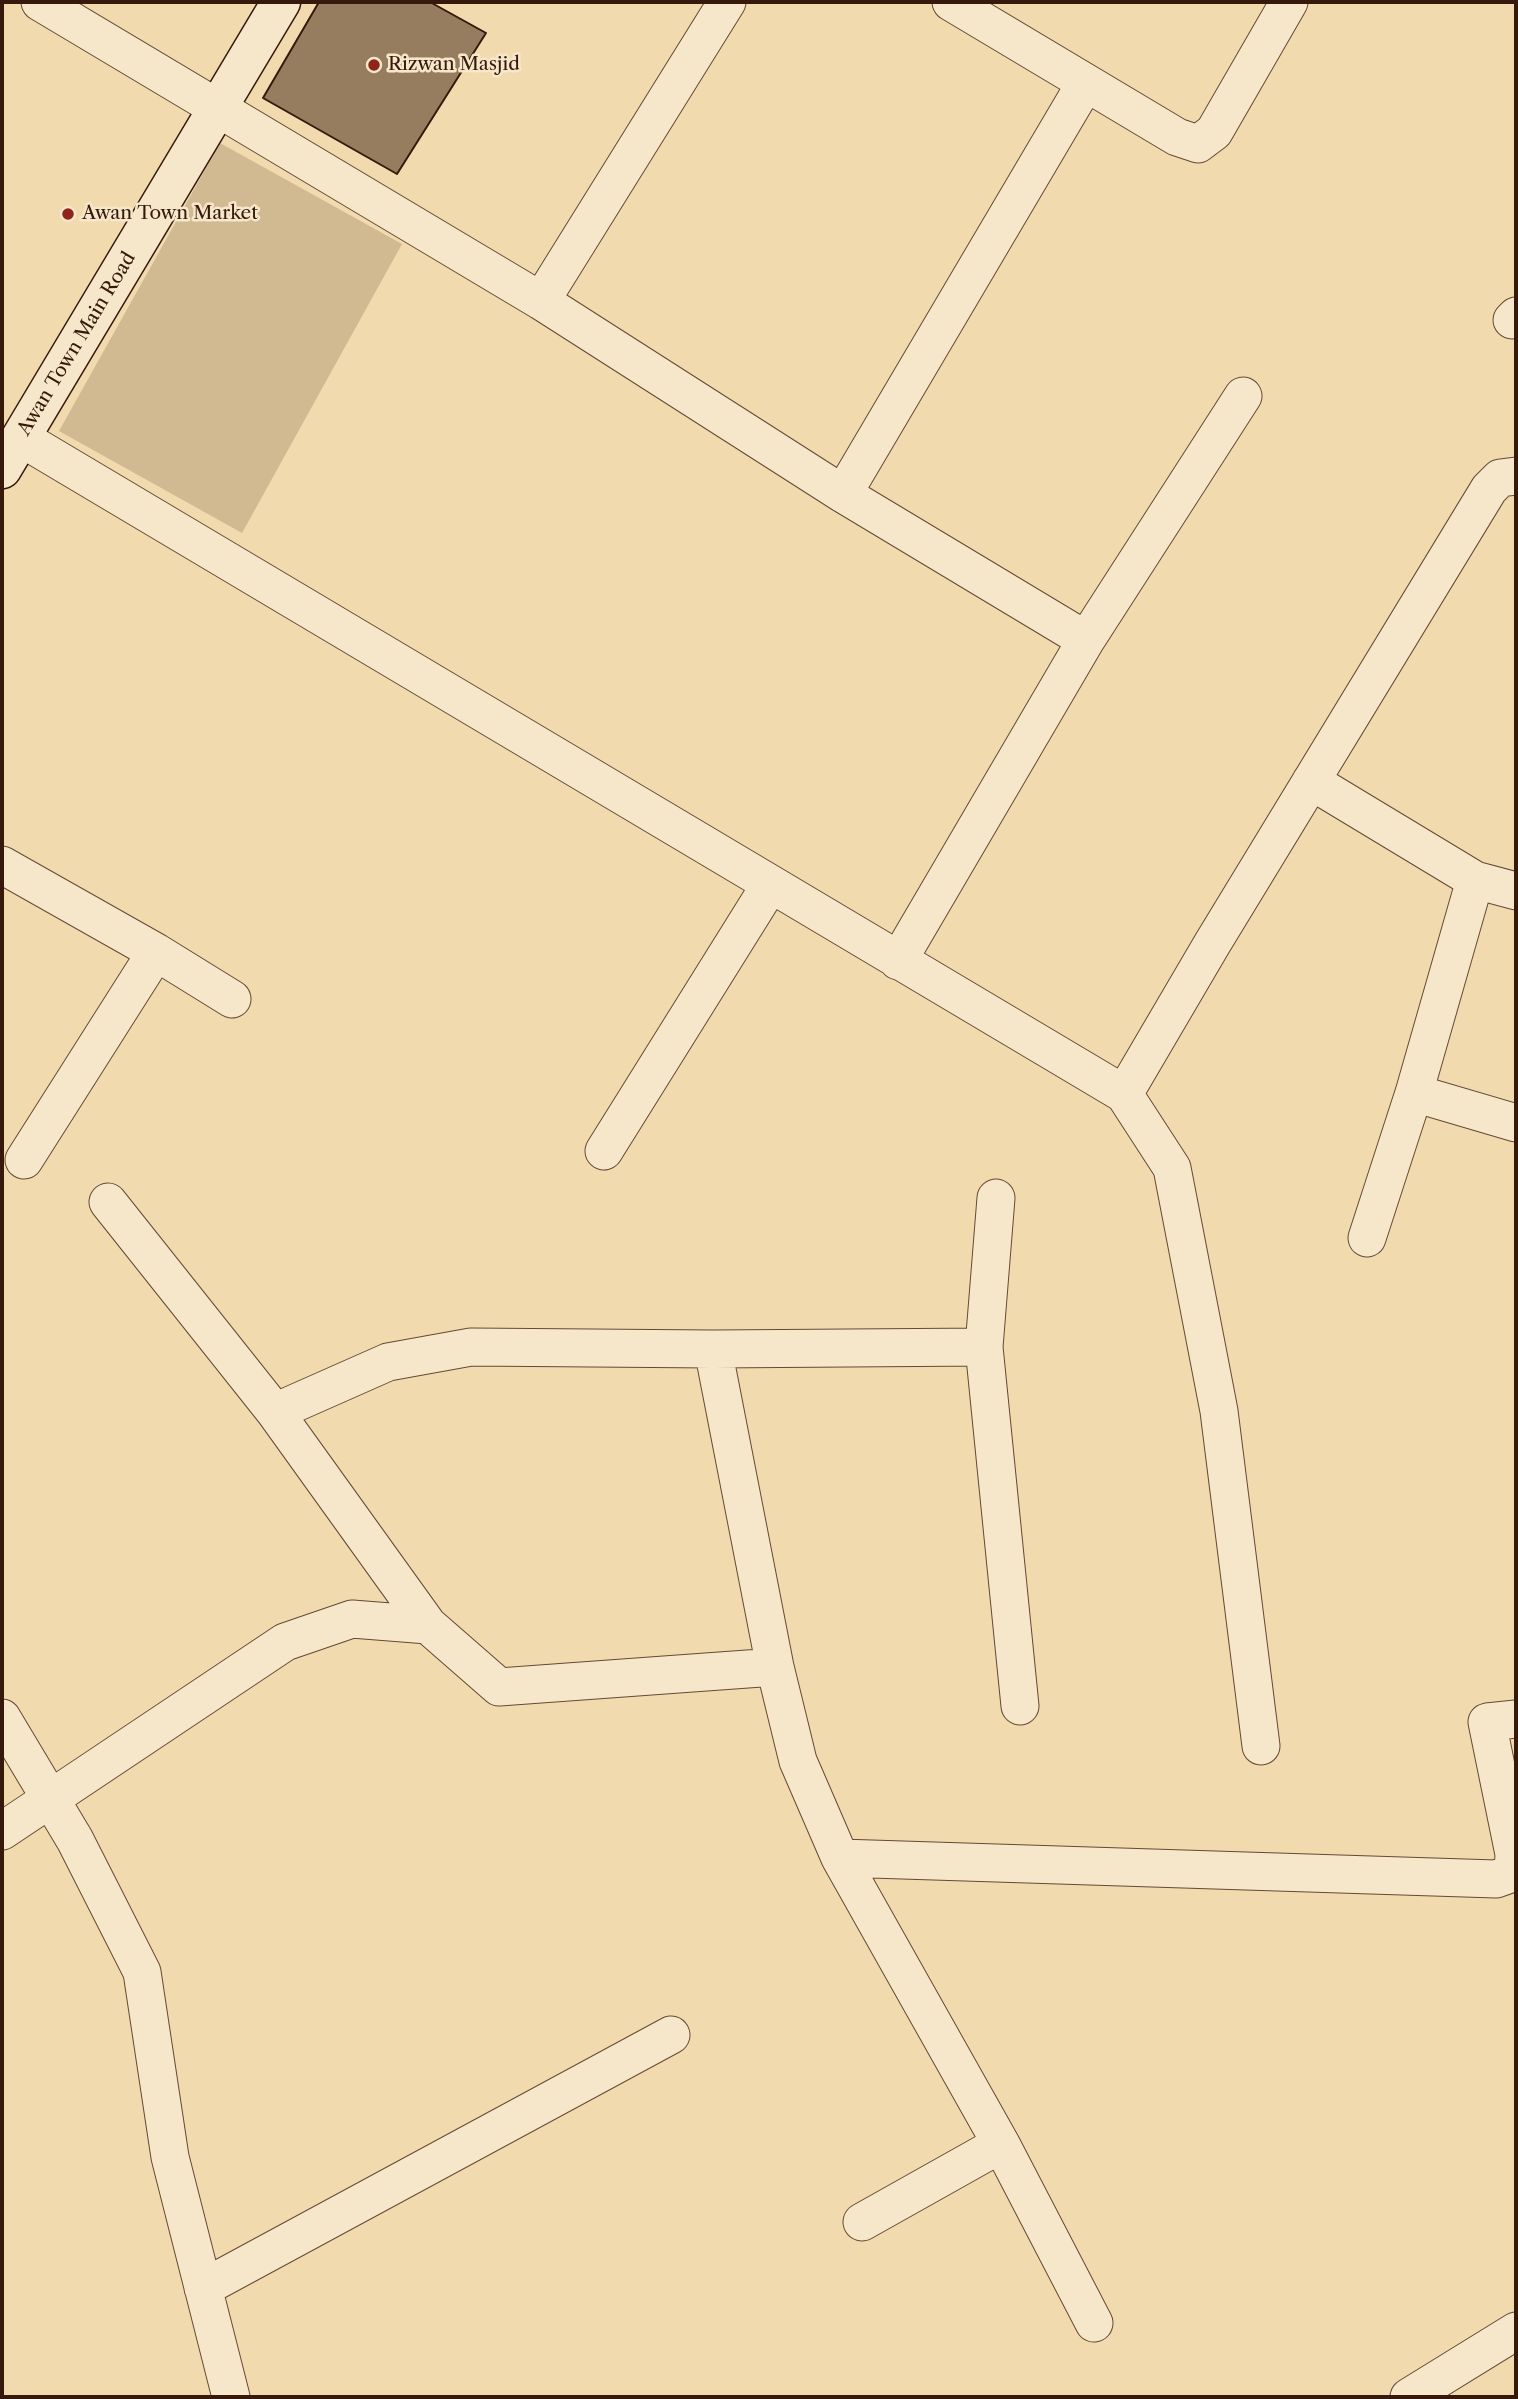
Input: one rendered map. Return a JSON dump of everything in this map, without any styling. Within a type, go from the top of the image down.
[{"type":"street","points":[[40,2],[541,301],[843,494],[1086,640]]},
{"type":"street","name":"Awan Town Main Road","points":[[11,453],[281,2]]},
{"type":"street","points":[[541,301],[727,2]]},
{"type":"street","points":[[951,2],[1177,137],[1198,144],[1214,132],[1289,2]]},
{"type":"street","points":[[843,494],[1086,84]]},
{"type":"street","points":[[898,961],[1086,640],[1243,396]]},
{"type":"street","points":[[11,453],[770,885],[1124,1094],[1172,1168],[1219,1411],[1261,1746]]},
{"type":"street","points":[[1124,1094],[1489,489],[1500,478],[1516,476]]},
{"type":"street","points":[[1311,781],[1475,880],[1516,891]]},
{"type":"street","points":[[2,865],[232,999]]},
{"type":"street","points":[[1367,1238],[1414,1093],[1475,880]]},
{"type":"street","points":[[604,1151],[770,885]]},
{"type":"street","points":[[24,1160],[156,953]]},
{"type":"street","points":[[1414,1093],[1516,1123]]},
{"type":"street","points":[[996,1198],[984,1347],[1020,1706]]},
{"type":"street","points":[[108,1202],[275,1412],[428,1625],[499,1687],[775,1667]]},
{"type":"street","points":[[275,1412],[388,1362],[471,1347],[984,1347]]},
{"type":"street","points":[[713,1349],[775,1667],[798,1761],[840,1858],[1001,2144],[1094,2323]]},
{"type":"street","points":[[2,1831],[285,1642],[352,1619],[428,1625]]},
{"type":"street","points":[[2,1718],[75,1840],[142,1972],[170,2157],[231,2397]]},
{"type":"street","points":[[840,1858],[1496,1879],[1513,1873],[1514,1854],[1487,1722],[1516,1719]]},
{"type":"street","points":[[203,2288],[671,2035]]},
{"type":"street","points":[[862,2222],[1001,2144]]},
{"type":"street","points":[[1409,2397],[1516,2331]]},
{"type":"shaded area","points":[[220,143],[402,244],[242,533],[59,431]]},
{"type":"building","name":"Rizwan Masjid","points":[[319,2],[430,2],[486,33],[397,174],[263,98]]},
{"type":"place","name":"Rizwan Masjid","points":[[374,65]]},
{"type":"place","name":"Awan Town Market","points":[[68,214]]}]
